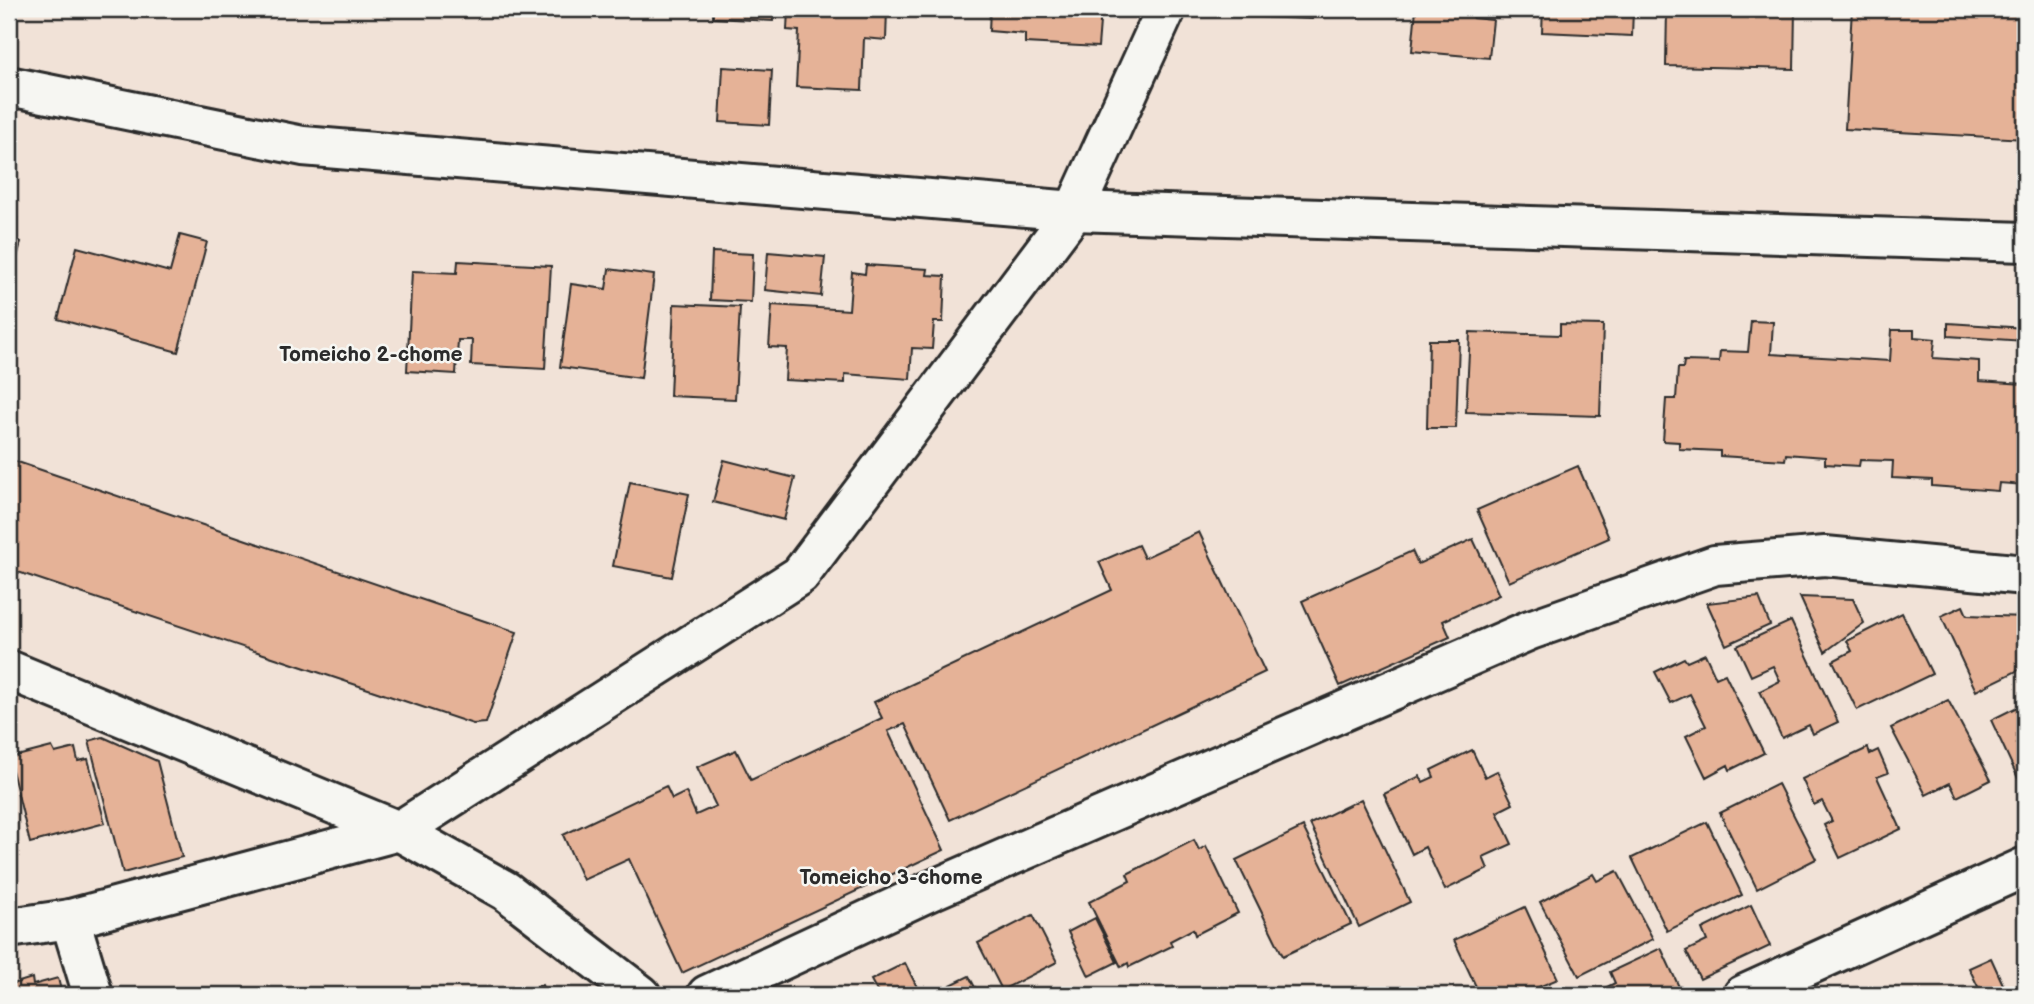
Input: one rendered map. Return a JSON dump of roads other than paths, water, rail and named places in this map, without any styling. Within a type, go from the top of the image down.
[{"type":"street","points":[[9,928],[70,919],[400,831],[800,575],[1074,211],[1166,9]]},
{"type":"street","points":[[9,86],[303,146],[1074,211],[2025,242]]},
{"type":"street","points":[[707,995],[930,891],[1530,630],[1715,565],[1825,556],[2025,575]]},
{"type":"street","points":[[9,670],[400,831],[506,891],[641,995]]},
{"type":"street","points":[[1743,995],[2025,867]]},
{"type":"street","points":[[70,919],[93,995]]},
{"type":"district","name":"Tomeicho 2-chome","points":[[371,354]]},
{"type":"district","name":"Tomeicho 3-chome","points":[[891,877]]}]
